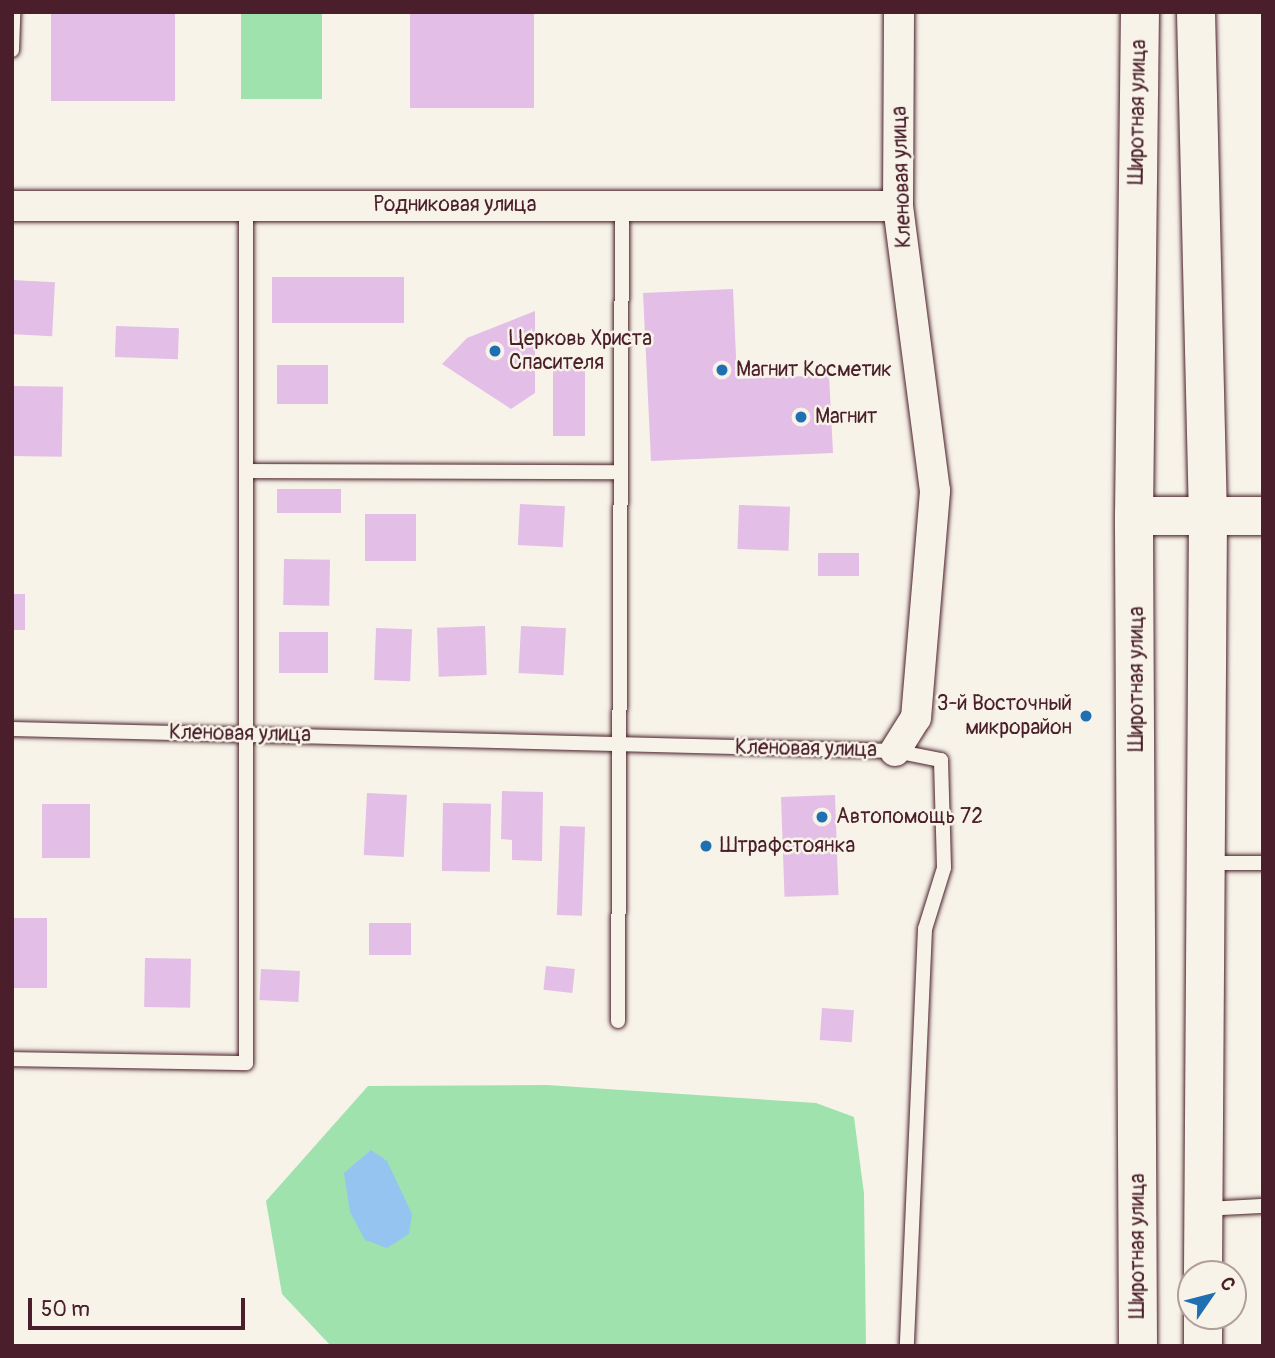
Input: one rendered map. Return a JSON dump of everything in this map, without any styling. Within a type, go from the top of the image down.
[{"type":"main road","name":"Широтная улица","points":[[1138,1346],[1134,516],[1140,12]]},
{"type":"main road","points":[[1196,12],[1208,517],[1201,863],[1203,1260]]},
{"type":"main road","points":[[1134,516],[1263,516]]},
{"type":"street","name":"Кленовая улица","points":[[895,751],[916,718],[935,491],[898,206],[899,12]]},
{"type":"street","name":"Родниковая улица","points":[[13,206],[898,206]]},
{"type":"lane","points":[[12,50],[13,12]]},
{"type":"lane","points":[[12,188],[13,206]]},
{"type":"lane","points":[[12,1059],[246,1063],[249,733],[246,205]]},
{"type":"lane","points":[[618,1021],[622,205]]},
{"type":"lane","points":[[247,471],[620,472]]},
{"type":"lane","name":"Кленовая улица","points":[[12,729],[895,751]]},
{"type":"lane","points":[[895,751],[941,760],[944,868],[925,929],[907,1346]]},
{"type":"lane","points":[[1201,863],[1263,863]]},
{"type":"lane","points":[[1203,1209],[1263,1206]]},
{"type":"green space","points":[[241,12],[322,12],[322,99],[241,99]]},
{"type":"green space","points":[[547,1085],[816,1103],[854,1117],[864,1194],[866,1346],[331,1346],[282,1294],[266,1201],[368,1086]]},
{"type":"water","points":[[371,1150],[387,1161],[412,1214],[409,1234],[387,1248],[365,1240],[350,1212],[344,1173]]},
{"type":"building","points":[[51,12],[175,12],[175,101],[51,101]]},
{"type":"building","points":[[410,12],[534,12],[534,108],[410,108]]},
{"type":"building","points":[[272,277],[404,277],[404,323],[272,323]]},
{"type":"building","points":[[12,280],[55,282],[52,336],[12,334]]},
{"type":"building","points":[[733,289],[737,379],[829,375],[833,453],[651,461],[643,293]]},
{"type":"building","name":"Церковь Христа Спасителя","points":[[535,311],[535,393],[511,409],[442,364],[467,338]]},
{"type":"building","points":[[116,326],[179,328],[178,359],[115,357]]},
{"type":"building","points":[[277,365],[328,365],[328,404],[277,404]]},
{"type":"building","points":[[553,365],[585,365],[585,436],[553,436]]},
{"type":"building","points":[[13,386],[63,387],[62,457],[12,456]]},
{"type":"building","points":[[277,489],[341,489],[341,513],[277,513]]},
{"type":"building","points":[[520,504],[565,506],[563,547],[518,545]]},
{"type":"building","points":[[739,505],[790,507],[788,551],[737,549]]},
{"type":"building","points":[[365,514],[416,514],[416,561],[365,561]]},
{"type":"building","points":[[818,553],[859,553],[859,576],[818,576]]},
{"type":"building","points":[[284,559],[330,560],[329,606],[283,605]]},
{"type":"building","points":[[12,594],[25,594],[25,630],[12,630]]},
{"type":"building","points":[[485,626],[487,675],[439,677],[437,628]]},
{"type":"building","points":[[521,626],[566,628],[563,675],[519,673]]},
{"type":"building","points":[[376,628],[412,629],[410,681],[374,680]]},
{"type":"building","points":[[279,632],[328,632],[328,673],[279,673]]},
{"type":"building","points":[[502,791],[543,792],[542,861],[512,860],[512,840],[501,839]]},
{"type":"building","points":[[367,793],[407,795],[404,857],[364,855]]},
{"type":"building","points":[[835,795],[838,895],[785,897],[781,797]]},
{"type":"building","points":[[443,803],[491,804],[490,872],[442,871]]},
{"type":"building","points":[[42,804],[90,804],[90,858],[42,858]]},
{"type":"building","points":[[560,826],[585,827],[582,916],[557,915]]},
{"type":"building","points":[[12,918],[47,918],[47,988],[12,988]]},
{"type":"building","points":[[369,923],[411,923],[411,955],[369,955]]},
{"type":"building","points":[[145,958],[191,959],[190,1008],[144,1007]]},
{"type":"building","points":[[546,966],[575,969],[572,993],[543,990]]},
{"type":"building","points":[[261,969],[300,971],[298,1002],[259,1000]]},
{"type":"building","points":[[822,1008],[854,1010],[852,1042],[820,1040]]},
{"type":"place","name":"Церковь Христа Спасителя","points":[[495,351]]},
{"type":"place","name":"Магнит Косметик","points":[[722,370]]},
{"type":"place","name":"Магнит","points":[[801,417]]},
{"type":"place","name":"3-й Восточный микрорайон","points":[[1086,716]]},
{"type":"place","name":"Автопомощь 72","points":[[822,817]]},
{"type":"place","name":"Штрафстоянка","points":[[706,846]]}]
